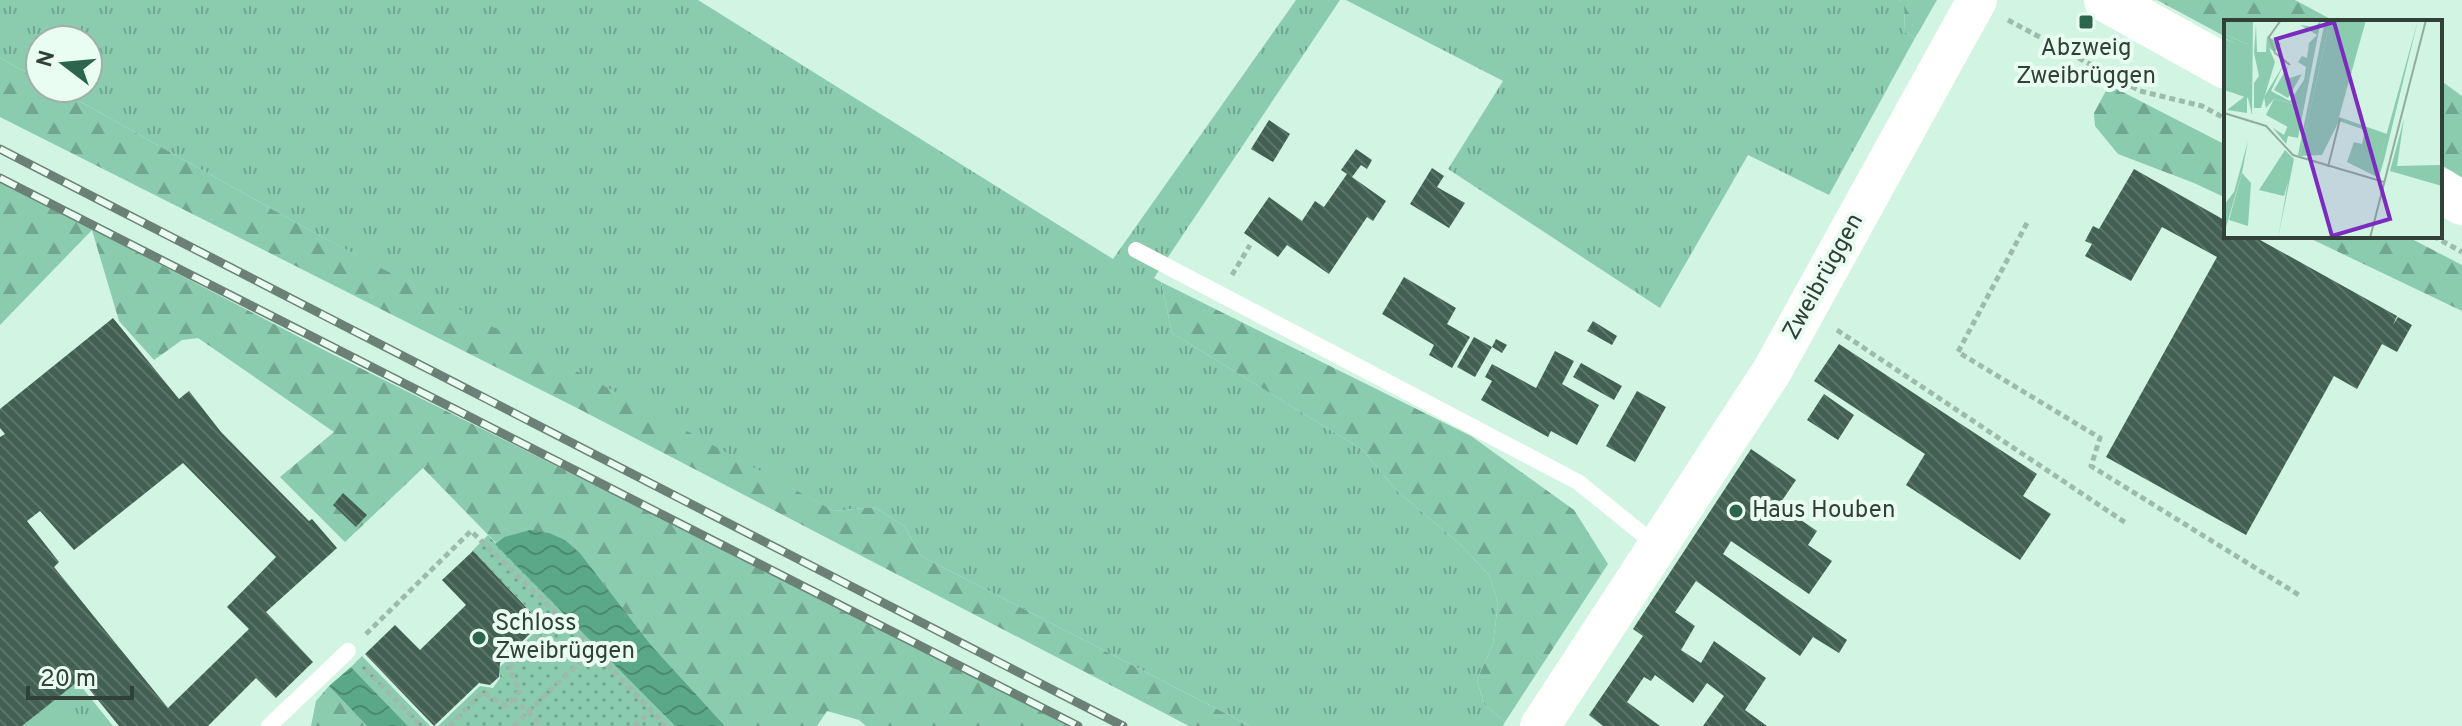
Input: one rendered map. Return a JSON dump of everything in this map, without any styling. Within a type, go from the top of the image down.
[{"type":"main road","points":[[2106,0],[2224,66]]},
{"type":"main road","points":[[2442,191],[2462,203]]},
{"type":"street","name":"Zweibrüggen","points":[[1540,726],[1736,429],[1806,310],[1976,1]]},
{"type":"lane","points":[[1136,250],[1578,482],[1658,546]]},
{"type":"lane","points":[[269,726],[348,651]]},
{"type":"path","points":[[1976,1],[2140,91],[2202,106],[2224,118]]},
{"type":"path","points":[[2027,223],[1958,352],[2100,438],[2091,466],[2299,595]]},
{"type":"path","points":[[2437,238],[2462,252]]},
{"type":"path","points":[[1222,293],[1250,245]]},
{"type":"path","points":[[1806,310],[2126,523]]},
{"type":"path","points":[[421,726],[348,651],[471,531],[666,726]]},
{"type":"path","points":[[449,726],[483,692],[506,706],[520,691],[509,669],[560,617]]},
{"type":"path","points":[[513,726],[593,650]]},
{"type":"path","points":[[513,698],[542,726]]},
{"type":"path","points":[[634,726],[651,711]]},
{"type":"green space","points":[[0,0],[698,0],[1113,259],[1296,0],[1340,0],[1154,278],[1161,282],[1172,333],[1363,450],[1396,490],[1461,545],[1489,575],[1498,603],[1493,644],[1477,680],[1484,704],[1505,722],[1503,726],[1250,726],[921,556],[904,526],[874,507],[834,511],[311,231],[85,104],[104,104],[104,24],[24,24],[24,71],[0,58]]},
{"type":"green space","points":[[1346,0],[1899,0],[1904,5],[1905,32],[1915,38],[1829,195],[1748,155],[1660,308],[1448,169],[1503,81]]},
{"type":"green space","points":[[1899,0],[1937,0],[1915,38],[1905,32],[1904,5]]},
{"type":"green space","points":[[2157,0],[2295,0],[2332,20],[2224,20],[2224,36]]},
{"type":"green space","points":[[0,58],[24,71],[24,104],[85,104],[311,231],[834,511],[874,507],[904,526],[921,556],[1250,726],[1189,726],[579,409],[0,117]]},
{"type":"green space","points":[[2442,81],[2462,96],[2462,178],[2442,165]]},
{"type":"green space","points":[[2109,85],[2224,144],[2224,197],[2118,154],[2095,126],[2094,113]]},
{"type":"green space","points":[[0,178],[326,351],[1078,726],[866,726],[859,720],[827,711],[817,726],[725,726],[651,645],[580,553],[504,537],[496,543],[423,468],[345,542],[280,477],[334,432],[198,338],[182,340],[154,360],[119,321],[92,230],[0,325]]},
{"type":"green space","points":[[2309,238],[2410,238],[2462,265],[2462,311]]},
{"type":"green space","points":[[1161,282],[1471,436],[1574,510],[1608,564],[1505,722],[1484,704],[1477,680],[1493,644],[1498,603],[1489,575],[1461,545],[1396,490],[1363,450],[1172,333]]},
{"type":"green space","points":[[488,535],[675,726],[438,726],[480,686],[493,688],[500,678],[499,668],[543,624],[472,551]]},
{"type":"green space","points":[[362,656],[430,726],[408,726],[351,667]]},
{"type":"green space","points":[[77,681],[113,726],[22,726]]},
{"type":"green space","points":[[329,686],[367,726],[311,726],[316,701]]},
{"type":"water","points":[[530,530],[565,540],[580,553],[651,645],[725,726],[675,726],[495,544],[504,537]]},
{"type":"water","points":[[351,667],[408,726],[367,726],[329,686]]},
{"type":"building","points":[[1269,120],[1290,134],[1273,162],[1251,149]]},
{"type":"building","points":[[1356,149],[1372,160],[1367,169],[1361,165],[1352,177],[1386,201],[1373,221],[1367,217],[1329,274],[1287,245],[1278,257],[1244,233],[1269,197],[1302,221],[1315,201],[1324,207],[1347,174],[1341,170]]},
{"type":"building","points":[[1432,168],[1444,176],[1437,187],[1465,203],[1449,228],[1410,204]]},
{"type":"building","points":[[2134,169],[2224,220],[2224,238],[2257,238],[2397,316],[2393,325],[2398,317],[2412,325],[2397,352],[2382,344],[2357,389],[2334,376],[2246,535],[2106,457],[2217,257],[2162,227],[2131,281],[2085,256],[2092,244],[2085,241],[2093,226],[2099,229]]},
{"type":"building","points":[[1404,277],[1456,308],[1447,324],[1470,337],[1452,368],[1429,355],[1434,345],[1382,314]]},
{"type":"building","points":[[113,318],[179,399],[189,391],[221,432],[309,521],[312,519],[337,548],[266,612],[313,662],[276,698],[256,678],[208,726],[119,726],[81,679],[22,726],[0,726],[0,437],[5,434],[0,428],[0,409]],"holes":[[[183,463],[276,557],[227,607],[249,629],[168,708],[54,567],[59,562],[27,521],[40,511],[74,550]]]},
{"type":"building","points":[[1593,321],[1617,336],[1612,345],[1587,331]]},
{"type":"building","points":[[1474,337],[1492,347],[1475,377],[1457,367]]},
{"type":"building","points":[[1496,339],[1507,345],[1502,353],[1492,347]]},
{"type":"building","points":[[1839,344],[2037,474],[2023,496],[2051,514],[2020,560],[1906,485],[1925,454],[1814,381]]},
{"type":"building","points":[[1555,351],[1574,361],[1562,384],[1599,405],[1577,445],[1551,431],[1548,437],[1481,400],[1492,381],[1485,377],[1492,364],[1536,388]]},
{"type":"building","points":[[1581,363],[1622,386],[1614,400],[1573,377]]},
{"type":"building","points":[[1637,391],[1666,407],[1635,462],[1606,446]]},
{"type":"building","points":[[1824,394],[1854,415],[1838,440],[1807,420]]},
{"type":"building","points":[[1751,449],[1796,480],[1779,505],[1817,531],[1808,545],[1832,561],[1809,594],[1731,541],[1723,554],[1847,640],[1839,653],[1813,637],[1800,656],[1696,581],[1675,612],[1695,626],[1681,650],[1701,663],[1714,641],[1766,678],[1745,710],[1767,726],[1703,726],[1724,696],[1707,683],[1693,703],[1655,675],[1651,681],[1644,677],[1627,702],[1660,726],[1603,726],[1589,715],[1643,636],[1633,629]]},
{"type":"building","points":[[343,493],[367,515],[356,527],[333,505]]},
{"type":"building","name":"Schloss Zweibrüggen","points":[[473,551],[541,623],[500,663],[499,677],[490,685],[479,683],[434,726],[365,654],[395,625],[420,650],[466,605],[442,580]]},
{"type":"railway","points":[[0,149],[1123,726]]},
{"type":"railway","points":[[0,178],[1078,726]]},
{"type":"place","name":"Abzweig Zweibrüggen","points":[[2086,22]]},
{"type":"place","name":"Haus Houben","points":[[1736,511]]},
{"type":"place","name":"Schloss Zweibrüggen","points":[[479,638]]}]
